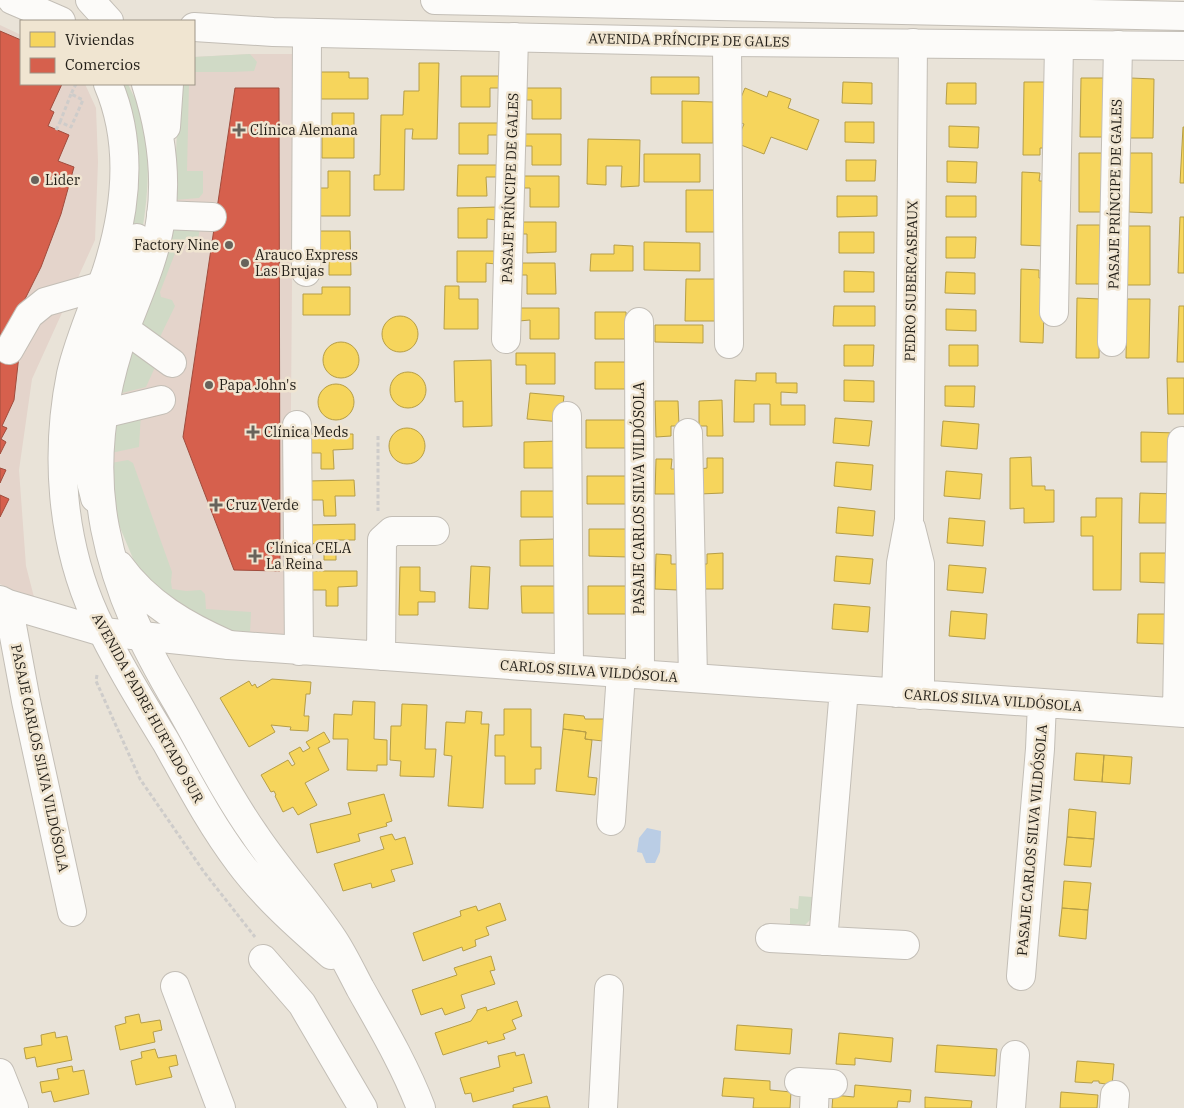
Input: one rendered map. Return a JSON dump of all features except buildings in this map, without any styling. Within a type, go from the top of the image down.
[{"type":"street","points":[[12,0],[60,20]]},
{"type":"street","points":[[63,20],[77,0]]},
{"type":"street","points":[[90,0],[109,20]]},
{"type":"street","points":[[435,0],[903,5],[1184,16]]},
{"type":"street","name":"AVENIDA PRÍNCIPE DE GALES","points":[[195,28],[727,42],[1184,46]]},
{"type":"street","points":[[306,272],[308,32]]},
{"type":"street","name":"PASAJE PRÍNCIPE DE GALES","points":[[506,340],[514,37]]},
{"type":"street","points":[[727,42],[729,344]]},
{"type":"street","name":"PEDRO SUBERCASEAUX","points":[[908,694],[920,564],[909,520],[913,43]]},
{"type":"street","points":[[1054,312],[1059,45]]},
{"type":"street","name":"PASAJE PRÍNCIPE DE GALES","points":[[1112,342],[1118,45]]},
{"type":"street","name":"AVENIDA PADRE HURTADO SUR","points":[[108,85],[121,128],[124,182],[121,220],[101,286],[75,358],[62,437],[68,517],[76,557],[87,596],[103,632],[211,820],[238,860],[263,892],[332,956],[360,988]]},
{"type":"street","name":"AVENIDA PADRE HURTADO SUR","points":[[146,85],[158,123],[163,166],[161,215],[152,254],[112,371],[103,414],[99,448],[99,476],[108,542],[124,598],[141,636],[240,812],[276,864],[332,938],[399,1058],[421,1108]]},
{"type":"street","points":[[163,166],[169,85]]},
{"type":"street","points":[[161,215],[212,217]]},
{"type":"street","points":[[137,238],[90,379],[84,415],[86,466],[108,542],[137,588],[165,612],[229,646]]},
{"type":"street","points":[[9,350],[29,315],[44,302],[101,286]]},
{"type":"street","points":[[29,315],[40,312],[60,312],[86,324]]},
{"type":"street","name":"PASAJE CARLOS SILVA VILDÓSOLA","points":[[611,821],[631,674],[639,322]]},
{"type":"street","points":[[126,330],[172,363]]},
{"type":"street","points":[[103,414],[161,400]]},
{"type":"street","points":[[567,416],[569,669]]},
{"type":"street","points":[[297,425],[299,650]]},
{"type":"street","points":[[688,433],[693,678]]},
{"type":"street","points":[[1181,713],[1182,441]]},
{"type":"street","points":[[381,656],[382,540],[392,531],[434,531]]},
{"type":"street","name":"PASAJE CARLOS SILVA VILDÓSOLA","points":[[4,602],[72,912]]},
{"type":"street","name":"CARLOS SILVA VILDÓSOLA","points":[[4,602],[103,632],[229,646],[1181,713]]},
{"type":"street","points":[[823,941],[844,689]]},
{"type":"street","name":"PASAJE CARLOS SILVA VILDÓSOLA","points":[[1021,976],[1042,703]]},
{"type":"street","points":[[770,938],[905,945]]},
{"type":"street","points":[[263,959],[302,1004],[363,1108]]},
{"type":"street","points":[[175,986],[222,1108]]},
{"type":"street","points":[[603,1108],[609,988]]},
{"type":"street","points":[[1010,1108],[1015,1055]]},
{"type":"street","points":[[0,1073],[14,1108]]},
{"type":"path","points":[[56,130],[76,85]]},
{"type":"path","points":[[60,122],[72,127],[84,100],[71,94]]},
{"type":"path","points":[[378,436],[378,518],[380,528],[386,537]]},
{"type":"shaded area","points":[[0,25],[20,35],[20,85],[85,85],[96,108],[98,162],[95,240],[32,379],[19,470],[26,566],[35,601],[0,584]]},
{"type":"shaded area","name":"Arauco Express Las Brujas","points":[[294,54],[289,637],[233,632],[200,623],[119,525],[111,472],[121,370],[175,186],[179,85],[195,85],[195,57]]},
{"type":"green space","points":[[250,54],[257,62],[254,71],[195,72],[195,57]]},
{"type":"green space","points":[[115,85],[128,85],[138,105],[146,136],[148,184],[142,232],[127,228]]},
{"type":"green space","points":[[179,85],[189,85],[187,171],[203,171],[203,193],[199,198],[174,200]]},
{"type":"green space","points":[[171,223],[200,228],[198,239],[194,244],[179,243],[160,292],[161,297],[172,300],[175,306],[159,339],[137,325]]},
{"type":"green space","points":[[131,342],[156,365],[146,387],[118,394]]},
{"type":"green space","points":[[141,413],[139,447],[111,453],[114,421]]},
{"type":"green space","points":[[128,460],[133,463],[172,572],[172,589],[186,591],[201,590],[205,594],[206,609],[251,612],[250,634],[233,632],[200,623],[139,573],[119,525],[111,472],[111,463]]},
{"type":"green space","points":[[799,896],[812,897],[810,920],[805,925],[790,924],[790,908],[798,909]]},
{"type":"water","points":[[647,828],[661,831],[660,852],[655,863],[646,863],[642,853],[637,852],[639,838]]},
{"type":"place","name":"Clínica Alemana","points":[[239,130]]},
{"type":"place","name":"Lider","points":[[35,180]]},
{"type":"place","name":"Factory Nine","points":[[229,245]]},
{"type":"place","name":"Arauco Express Las Brujas","points":[[245,263]]},
{"type":"place","name":"Papa John's","points":[[209,385]]},
{"type":"place","name":"Clínica Meds","points":[[253,432]]},
{"type":"place","name":"Cruz Verde","points":[[216,505]]},
{"type":"place","name":"Clínica CELA La Reina","points":[[255,556]]}]
